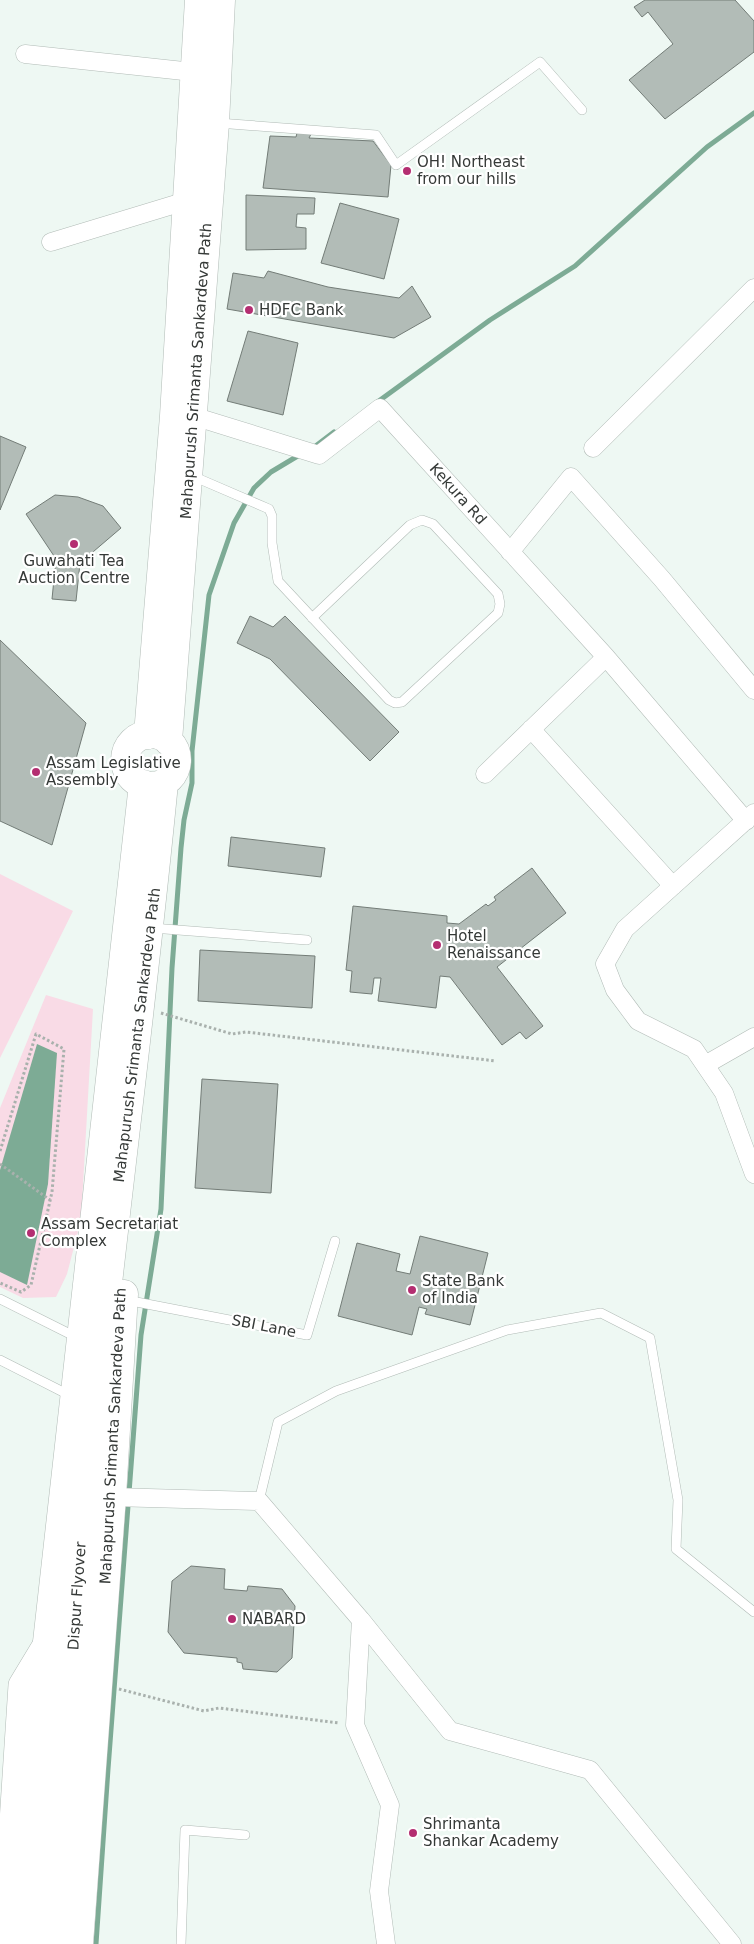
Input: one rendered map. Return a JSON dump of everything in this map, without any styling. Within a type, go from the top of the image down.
[{"type":"main road","name":"Mahapurush Srimanta Sankardeva Path","points":[[158,738],[193,72],[199,0]]},
{"type":"main road","name":"Mahapurush Srimanta Sankardeva Path","points":[[158,738],[188,475],[215,123],[221,0]]},
{"type":"main road","points":[[158,738],[176,752],[176,770],[171,777],[154,784],[132,778],[127,770],[125,762],[126,753],[136,739],[158,738]]},
{"type":"main road","name":"Mahapurush Srimanta Sankardeva Path","points":[[79,1944],[132,1301],[112,1249],[157,928],[154,784]]},
{"type":"main road","name":"Mahapurush Srimanta Sankardeva Path","points":[[28,1944],[47,1642],[85,1401],[80,1340],[154,784]]},
{"type":"main road","name":"Dispur Flyover","points":[[52,1944],[80,1563],[85,1401],[112,1249]]},
{"type":"main road","points":[[4,1944],[21,1685],[47,1642]]},
{"type":"street","points":[[25,54],[193,72]]},
{"type":"street","points":[[51,242],[186,201]]},
{"type":"street","points":[[592,448],[754,288]]},
{"type":"street","name":"Kekura Rd","points":[[193,416],[319,455],[380,408],[750,817]]},
{"type":"street","points":[[510,552],[571,477],[662,579],[754,690]]},
{"type":"street","points":[[485,774],[606,657]]},
{"type":"street","points":[[531,729],[672,886]]},
{"type":"street","points":[[750,817],[625,929],[605,964],[615,990],[638,1020],[694,1049],[724,1093],[754,1174]]},
{"type":"street","points":[[705,1065],[754,1037]]},
{"type":"street","points":[[116,1497],[259,1501],[361,1620],[450,1730],[590,1770],[732,1944]]},
{"type":"street","points":[[361,1620],[354,1725],[390,1805],[379,1891],[386,1944]]},
{"type":"lane","points":[[215,123],[376,135],[396,165],[540,62],[582,110]]},
{"type":"lane","points":[[188,475],[269,509],[272,516],[272,543],[278,581],[312,618],[389,700],[395,704],[402,702],[498,613],[500,604],[498,594],[433,524],[422,520],[410,525],[312,618]]},
{"type":"lane","points":[[157,928],[307,940]]},
{"type":"lane","name":"SBI Lane","points":[[132,1301],[307,1335],[335,1241]]},
{"type":"lane","points":[[0,1299],[80,1340]]},
{"type":"lane","points":[[259,1501],[278,1422],[336,1391],[507,1330],[601,1313],[650,1338],[678,1500],[676,1549],[754,1612]]},
{"type":"lane","points":[[0,1360],[85,1401]]},
{"type":"lane","points":[[181,1944],[184,1830],[245,1835]]},
{"type":"path","points":[[160,1013],[232,1034],[246,1032],[496,1061]]},
{"type":"path","points":[[0,1151],[36,1034],[64,1049],[50,1200],[31,1285],[21,1292],[0,1283]]},
{"type":"path","points":[[0,1164],[50,1200]]},
{"type":"path","points":[[115,1688],[204,1711],[219,1708],[354,1725]]},
{"type":"shaded area","points":[[0,874],[73,911],[0,1058]]},
{"type":"shaded area","name":"Assam Secretariat Complex","points":[[46,995],[93,1009],[81,1220],[67,1274],[56,1297],[23,1298],[0,1287],[0,1108]]},
{"type":"shaded area","points":[[37,1044],[57,1053],[48,1184],[27,1285],[0,1272],[0,1170]]},
{"type":"building","points":[[645,0],[735,0],[754,21],[754,52],[665,119],[629,80],[673,44],[648,12],[642,17],[634,7]]},
{"type":"building","points":[[297,133],[311,134],[309,138],[373,141],[391,165],[388,197],[263,188],[270,136],[296,137]]},
{"type":"building","points":[[246,195],[315,198],[314,214],[297,214],[296,227],[306,228],[306,249],[246,250]]},
{"type":"building","points":[[340,203],[399,219],[384,279],[321,263]]},
{"type":"building","points":[[268,271],[328,287],[399,298],[412,286],[431,317],[394,338],[227,309],[233,273],[264,278]]},
{"type":"building","points":[[248,331],[298,343],[283,415],[227,401]]},
{"type":"building","points":[[0,436],[26,447],[0,510]]},
{"type":"building","name":"Guwahati Tea Auction Centre","points":[[55,495],[78,497],[103,506],[121,528],[80,563],[76,601],[52,599],[56,559],[26,514]]},
{"type":"building","points":[[250,616],[273,627],[285,616],[399,732],[370,761],[270,659],[237,643]]},
{"type":"building","name":"Assam Legislative Assembly","points":[[0,640],[86,723],[52,845],[0,821]]},
{"type":"building","points":[[231,837],[325,848],[321,877],[228,866]]},
{"type":"building","name":"Hotel Renaissance","points":[[532,868],[566,913],[497,967],[543,1026],[526,1039],[520,1032],[502,1045],[450,977],[440,976],[436,1008],[378,1001],[381,978],[374,978],[372,994],[350,992],[352,971],[346,970],[353,906],[447,916],[447,923],[459,924],[486,904],[488,906],[496,900],[494,897]]},
{"type":"building","points":[[200,950],[315,956],[312,1008],[198,1001]]},
{"type":"building","points":[[202,1079],[278,1084],[271,1193],[195,1188]]},
{"type":"building","name":"State Bank of India","points":[[420,1236],[488,1253],[470,1325],[425,1314],[427,1309],[419,1307],[412,1335],[338,1316],[357,1243],[400,1254],[396,1271],[410,1274]]},
{"type":"building","name":"NABARD","points":[[191,1566],[225,1569],[224,1589],[247,1591],[248,1586],[282,1589],[295,1606],[292,1658],[277,1672],[243,1669],[242,1663],[237,1662],[237,1658],[184,1653],[168,1632],[172,1581]]},
{"type":"waterway","points":[[376,403],[490,320],[575,266],[707,147],[754,113]]},
{"type":"waterway","points":[[313,448],[334,432]]},
{"type":"waterway","points":[[96,1944],[141,1335],[161,1209],[172,968],[181,848],[184,820],[192,783],[192,751],[209,595],[234,523],[254,488],[271,472],[301,454]]},
{"type":"place","name":"OH! Northeast from our hills","points":[[407,171]]},
{"type":"place","name":"HDFC Bank","points":[[249,310]]},
{"type":"place","name":"Guwahati Tea Auction Centre","points":[[74,544]]},
{"type":"place","name":"Assam Legislative Assembly","points":[[36,772]]},
{"type":"place","name":"Hotel Renaissance","points":[[437,945]]},
{"type":"place","name":"Assam Secretariat Complex","points":[[31,1233]]},
{"type":"place","name":"State Bank of India","points":[[412,1290]]},
{"type":"place","name":"NABARD","points":[[232,1619]]},
{"type":"place","name":"Shrimanta Shankar Academy","points":[[413,1833]]}]
